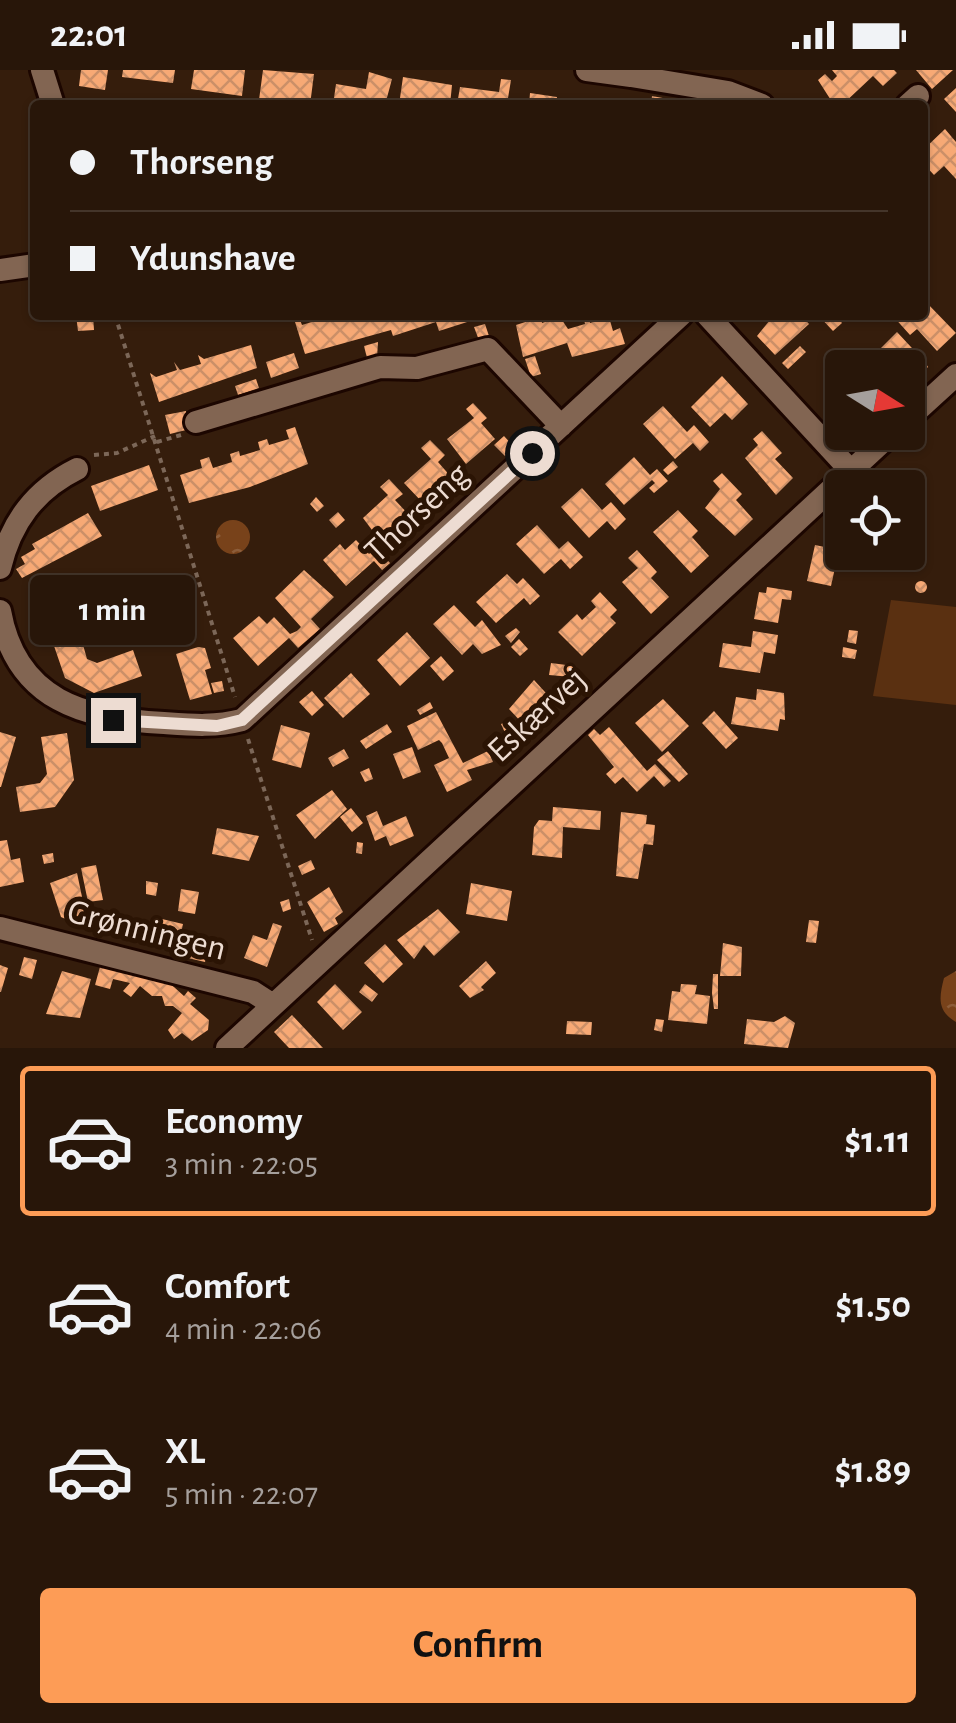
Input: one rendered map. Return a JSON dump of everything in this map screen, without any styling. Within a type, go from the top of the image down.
[{"type":"street","points":[[42,70],[51,100]]},
{"type":"street","points":[[587,70],[631,73],[728,92],[749,100]]},
{"type":"street","points":[[0,270],[30,266]]},
{"type":"street","name":"Thorseng","points":[[240,713],[676,320]]},
{"type":"street","points":[[713,320],[850,470]]},
{"type":"street","points":[[191,428],[380,367],[416,368],[488,349],[561,426]]},
{"type":"street","points":[[925,404],[956,376]]},
{"type":"street","name":"Eskærvej","points":[[852,470],[874,450]]},
{"type":"street","points":[[0,568],[14,527],[26,508],[42,491],[77,469]]},
{"type":"street","name":"Eskærvej","points":[[227,1048],[825,495]]},
{"type":"street","points":[[0,614],[24,668],[68,706],[113,720],[217,726],[240,713]]},
{"type":"street","name":"Grønningen","points":[[0,928],[254,992],[273,1005]]},
{"type":"path","points":[[117,320],[315,947],[324,957]]},
{"type":"path","points":[[77,469],[84,456],[117,453],[191,428]]},
{"type":"shaded area","points":[[891,600],[956,607],[956,705],[873,696]]},
{"type":"water","points":[[233,520],[245,525],[250,537],[245,549],[233,554],[221,549],[216,537],[221,525]]},
{"type":"water","points":[[125,574],[134,592],[133,599],[85,621],[68,614],[62,597],[74,585],[98,576]]},
{"type":"water","points":[[956,971],[956,1022],[945,1013],[941,998],[944,978]]},
{"type":"building","points":[[81,70],[108,70],[105,90],[79,86]]},
{"type":"building","points":[[123,70],[175,70],[173,83],[122,77]]},
{"type":"building","points":[[194,70],[245,70],[242,96],[191,89]]},
{"type":"building","points":[[263,70],[314,74],[311,100],[259,100]]},
{"type":"building","points":[[832,70],[897,73],[883,86],[873,76],[847,100],[831,100],[818,80],[825,74],[832,81],[837,76]]},
{"type":"building","points":[[916,70],[953,70],[932,89]]},
{"type":"building","points":[[369,72],[392,79],[386,100],[334,100],[336,84],[366,89]]},
{"type":"building","points":[[403,77],[452,85],[450,100],[400,100]]},
{"type":"building","points":[[501,79],[511,80],[508,100],[458,100],[460,87],[499,92]]},
{"type":"building","points":[[956,88],[956,112],[944,99]]},
{"type":"building","points":[[530,93],[557,97],[557,100],[529,100]]},
{"type":"building","points":[[945,129],[956,142],[956,179],[944,166],[934,175],[928,168],[928,145]]},
{"type":"building","points":[[928,304],[956,333],[937,351],[917,329],[910,335],[896,320],[928,320]]},
{"type":"building","points":[[77,320],[93,320],[94,330],[78,331]]},
{"type":"building","points":[[300,320],[302,325],[318,320],[473,320],[439,331],[436,322],[393,336],[391,330],[305,354],[295,322]]},
{"type":"building","points":[[532,320],[562,320],[568,329],[585,324],[584,320],[610,320],[613,331],[620,328],[625,344],[572,357],[567,343],[523,357],[516,325]]},
{"type":"building","points":[[770,320],[805,320],[809,324],[775,355],[757,336]]},
{"type":"building","points":[[823,320],[840,320],[842,323],[833,331]]},
{"type":"building","points":[[485,324],[490,339],[480,343],[474,327]]},
{"type":"building","points":[[897,332],[914,350],[879,350]]},
{"type":"building","points":[[378,342],[377,359],[368,362],[364,346]]},
{"type":"building","points":[[251,345],[257,368],[159,402],[150,373],[156,377],[177,370],[174,362],[180,370],[201,364],[198,355],[204,359]]},
{"type":"building","points":[[800,346],[806,352],[788,369],[782,363]]},
{"type":"building","points":[[294,353],[299,368],[271,378],[266,362]]},
{"type":"building","points":[[535,356],[541,374],[531,377],[525,359]]},
{"type":"building","points":[[722,376],[748,404],[732,420],[725,413],[710,427],[691,407]]},
{"type":"building","points":[[256,379],[259,388],[238,395],[235,386]]},
{"type":"building","points":[[473,403],[487,418],[481,423],[495,439],[466,464],[447,439],[474,418],[466,409]]},
{"type":"building","points":[[663,406],[687,432],[694,425],[709,442],[700,451],[693,443],[675,459],[643,424]]},
{"type":"building","points":[[186,411],[186,430],[170,434],[165,415]]},
{"type":"building","points":[[295,427],[308,464],[250,487],[189,503],[180,475],[202,468],[200,460],[209,457],[213,468],[232,462],[230,454],[239,451],[240,456],[260,450],[258,442],[267,439],[269,445],[289,439],[286,430]]},
{"type":"building","points":[[762,431],[782,453],[775,459],[793,478],[776,495],[745,458],[758,445],[753,439]]},
{"type":"building","points":[[504,436],[514,447],[505,456],[494,445]]},
{"type":"building","points":[[430,440],[445,455],[438,462],[452,478],[423,503],[404,483],[431,459],[421,448]]},
{"type":"building","points":[[634,457],[650,475],[657,469],[668,481],[654,493],[649,488],[655,483],[652,480],[624,505],[605,484]]},
{"type":"building","points":[[673,461],[678,467],[668,475],[663,470]]},
{"type":"building","points":[[149,465],[158,490],[100,511],[91,486]]},
{"type":"building","points":[[722,473],[742,494],[736,500],[753,519],[735,536],[705,508],[720,489],[713,481]]},
{"type":"building","points":[[389,479],[403,494],[395,500],[410,516],[381,542],[363,518],[388,495],[380,487]]},
{"type":"building","points":[[582,488],[602,510],[611,502],[626,519],[615,530],[607,521],[589,538],[561,507]]},
{"type":"building","points":[[316,497],[324,506],[317,512],[310,504]]},
{"type":"building","points":[[678,510],[698,531],[692,537],[709,556],[691,573],[653,532]]},
{"type":"building","points":[[338,512],[345,520],[336,528],[329,520]]},
{"type":"building","points":[[88,513],[102,536],[22,578],[16,569],[25,564],[21,557],[35,549],[32,544]]},
{"type":"building","points":[[537,525],[559,549],[568,541],[583,557],[570,569],[561,559],[544,574],[516,544]]},
{"type":"building","points":[[356,540],[369,554],[376,548],[390,563],[382,570],[374,561],[346,586],[323,560],[340,544],[345,550]]},
{"type":"building","points":[[815,545],[825,547],[825,570],[835,570],[831,586],[807,581]]},
{"type":"building","points":[[637,550],[657,572],[651,578],[669,597],[651,614],[622,582],[638,568],[628,558]]},
{"type":"building","points":[[304,570],[334,597],[311,619],[320,629],[298,648],[289,638],[258,666],[233,638],[259,616],[267,624],[274,617],[290,634],[297,631],[301,627],[275,598]]},
{"type":"building","points":[[507,574],[517,584],[523,578],[540,596],[530,605],[524,598],[496,623],[476,602]]},
{"type":"building","points":[[916,582],[926,582],[926,592],[916,592]]},
{"type":"building","points":[[767,587],[792,591],[791,600],[782,599],[778,623],[754,619],[759,592],[766,593]]},
{"type":"building","points":[[600,592],[617,610],[610,617],[616,623],[582,656],[558,632],[577,614],[582,620],[596,607],[591,601]]},
{"type":"building","points":[[454,605],[475,627],[482,620],[501,645],[482,654],[473,644],[462,655],[433,624]]},
{"type":"building","points":[[516,628],[520,632],[511,643],[505,636]]},
{"type":"building","points":[[849,630],[858,631],[856,644],[847,642]]},
{"type":"building","points":[[753,631],[778,635],[775,654],[764,652],[760,673],[719,667],[723,643],[751,647]]},
{"type":"building","points":[[407,632],[430,658],[400,686],[377,660]]},
{"type":"building","points":[[80,634],[87,659],[97,663],[133,650],[142,676],[94,693],[65,678],[53,643]]},
{"type":"building","points":[[519,639],[528,649],[520,656],[511,647]]},
{"type":"building","points":[[843,647],[857,650],[855,659],[842,657]]},
{"type":"building","points":[[205,648],[211,668],[205,670],[212,694],[190,700],[176,654]]},
{"type":"building","points":[[441,656],[454,671],[443,681],[430,666]]},
{"type":"building","points":[[551,663],[574,666],[572,677],[549,675]]},
{"type":"building","points":[[351,673],[370,694],[343,718],[324,698]]},
{"type":"building","points":[[534,680],[555,703],[524,725],[509,709]]},
{"type":"building","points":[[222,681],[224,691],[214,693],[211,683]]},
{"type":"building","points":[[757,689],[784,693],[785,720],[780,719],[778,731],[731,724],[736,697],[756,700]]},
{"type":"building","points":[[312,691],[324,705],[312,716],[299,702]]},
{"type":"building","points":[[663,699],[689,726],[662,752],[635,723]]},
{"type":"building","points":[[430,702],[433,708],[420,715],[417,710]]},
{"type":"building","points":[[714,711],[738,738],[726,749],[702,723]]},
{"type":"building","points":[[436,712],[463,763],[488,751],[493,762],[467,770],[472,780],[447,792],[434,765],[449,758],[442,743],[439,740],[418,750],[407,726]]},
{"type":"building","points":[[511,720],[517,732],[507,737],[501,724]]},
{"type":"building","points":[[387,724],[392,732],[366,749],[360,741]]},
{"type":"building","points":[[281,725],[310,733],[301,768],[272,760]]},
{"type":"building","points":[[609,727],[647,771],[655,764],[671,781],[664,787],[654,776],[637,792],[623,777],[615,784],[606,774],[614,767],[588,735],[594,729],[600,735]]},
{"type":"building","points":[[0,732],[16,737],[1,787],[0,787]]},
{"type":"building","points":[[67,733],[74,780],[55,807],[20,812],[16,787],[40,783],[47,774],[41,737]]},
{"type":"building","points":[[412,747],[421,772],[403,779],[393,754]]},
{"type":"building","points":[[344,749],[349,758],[333,767],[328,758]]},
{"type":"building","points":[[668,751],[688,774],[679,782],[657,760]]},
{"type":"building","points":[[369,768],[373,779],[365,782],[360,772]]},
{"type":"building","points":[[332,790],[347,809],[315,839],[296,815]]},
{"type":"building","points":[[553,807],[601,811],[600,830],[563,827],[562,858],[532,855],[534,827],[539,820],[552,821]]},
{"type":"building","points":[[351,808],[363,823],[352,832],[340,817]]},
{"type":"building","points":[[377,811],[383,826],[406,816],[414,836],[390,846],[386,836],[375,841],[366,816]]},
{"type":"building","points":[[621,812],[647,815],[646,824],[655,825],[653,845],[644,844],[638,879],[616,876]]},
{"type":"building","points":[[217,828],[259,836],[249,861],[212,854]]},
{"type":"building","points":[[7,840],[11,860],[20,858],[24,882],[0,887],[0,841]]},
{"type":"building","points":[[357,842],[363,843],[362,854],[356,853]]},
{"type":"building","points":[[53,853],[54,862],[44,864],[42,855]]},
{"type":"building","points":[[311,860],[315,869],[302,875],[298,866]]},
{"type":"building","points":[[96,865],[103,900],[88,902],[81,868]]},
{"type":"building","points":[[77,873],[85,911],[70,921],[61,917],[50,883]]},
{"type":"building","points":[[146,881],[158,883],[156,896],[146,894]]},
{"type":"building","points":[[471,883],[512,891],[507,921],[466,914]]},
{"type":"building","points":[[329,887],[343,912],[335,918],[338,924],[324,932],[307,902]]},
{"type":"building","points":[[181,889],[199,892],[195,914],[178,911]]},
{"type":"building","points":[[289,899],[291,909],[283,912],[280,902]]},
{"type":"building","points":[[438,909],[460,932],[434,956],[424,945],[414,959],[397,940]]},
{"type":"building","points":[[162,919],[183,924],[178,948],[156,944]]},
{"type":"building","points":[[809,920],[819,921],[816,943],[806,942]]},
{"type":"building","points":[[273,923],[282,926],[267,967],[244,958],[253,935],[267,940]]},
{"type":"building","points":[[723,943],[742,947],[741,976],[720,976]]},
{"type":"building","points":[[385,944],[403,964],[383,983],[364,963]]},
{"type":"building","points":[[191,946],[208,950],[205,962],[188,958]]},
{"type":"building","points":[[24,957],[37,960],[32,979],[19,975]]},
{"type":"building","points":[[486,961],[496,973],[481,987],[484,990],[470,998],[459,986]]},
{"type":"building","points":[[101,963],[148,975],[157,982],[165,979],[184,996],[188,991],[196,998],[190,1004],[209,1020],[208,1030],[192,1041],[182,1033],[174,1039],[168,1030],[182,1013],[173,1006],[165,1006],[162,996],[152,996],[140,986],[131,997],[123,991],[130,983],[113,979],[110,989],[95,985]]},
{"type":"building","points":[[0,965],[8,968],[1,992],[0,992]]},
{"type":"building","points":[[62,971],[91,979],[80,1018],[46,1014]]},
{"type":"building","points":[[713,974],[718,974],[718,1009],[714,1009]]},
{"type":"building","points":[[335,984],[362,1012],[343,1030],[317,1002]]},
{"type":"building","points":[[365,984],[378,994],[372,1002],[359,992]]},
{"type":"building","points":[[681,984],[697,985],[695,994],[710,996],[707,1024],[668,1020],[672,991],[680,992]]},
{"type":"building","points":[[292,1015],[323,1048],[289,1048],[274,1032]]},
{"type":"building","points":[[785,1016],[795,1023],[788,1048],[744,1044],[747,1019],[774,1022]]},
{"type":"building","points":[[656,1019],[664,1020],[662,1032],[654,1030]]},
{"type":"building","points":[[567,1021],[592,1022],[591,1035],[566,1034]]},
{"type":"route","points":[[113,720],[217,726],[242,720],[532,453]]}]
